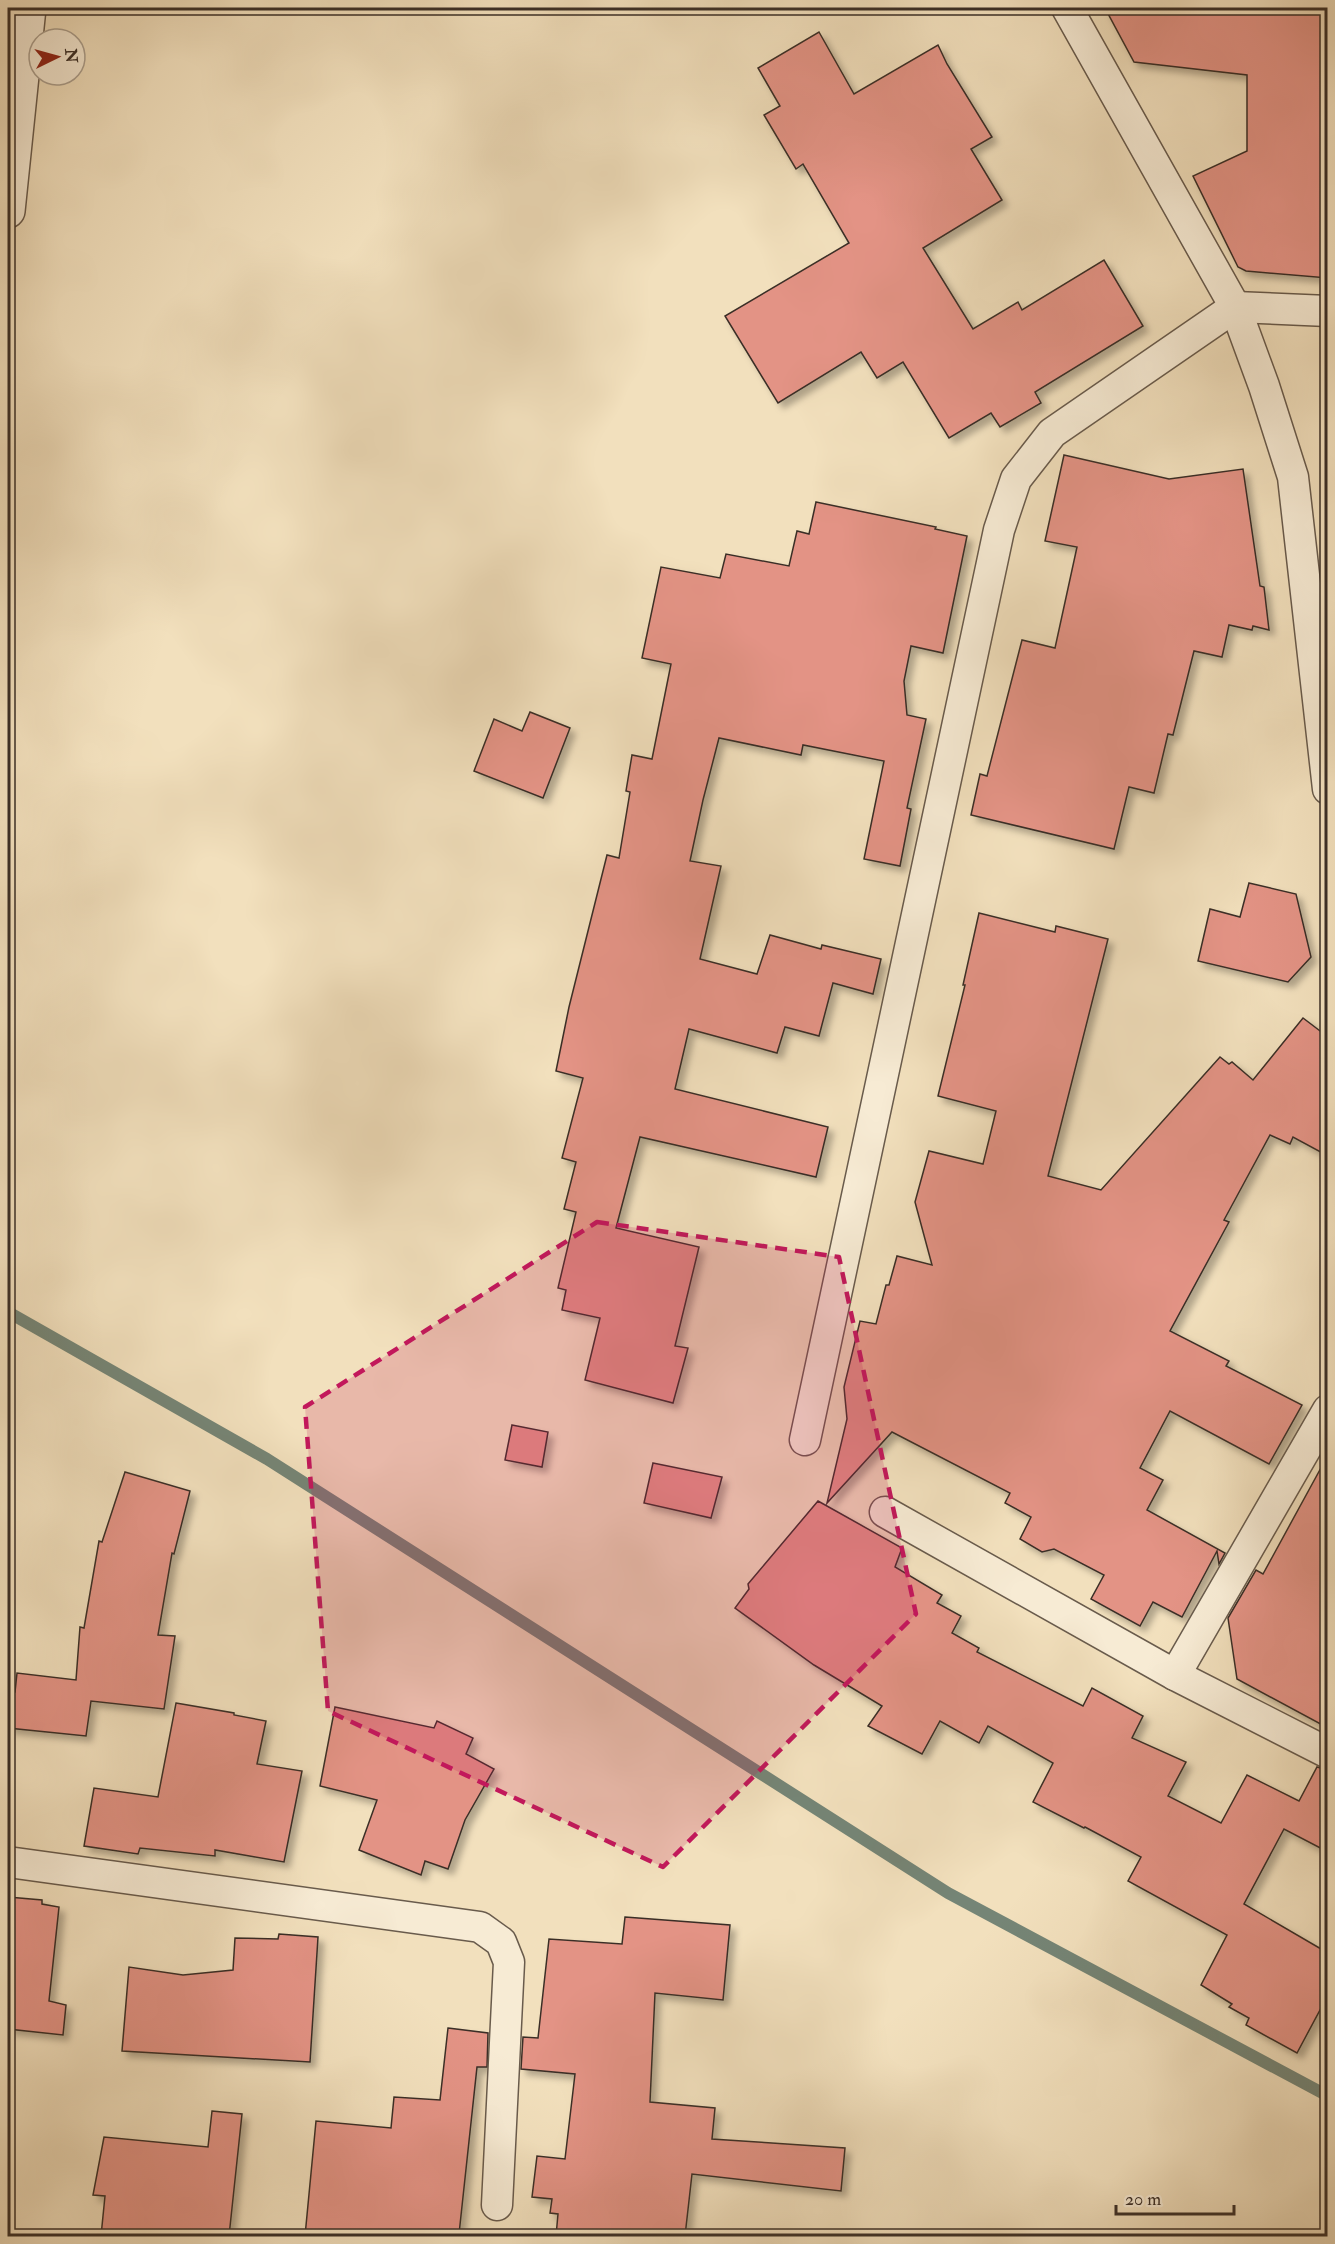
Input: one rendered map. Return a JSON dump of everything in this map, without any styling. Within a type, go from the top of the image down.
[{"type":"street","points":[[8,211],[29,8]]},
{"type":"street","points":[[1067,8],[1234,308],[1264,386],[1293,477],[1324,726],[1328,789]]},
{"type":"street","points":[[805,1440],[999,530],[1016,479],[1052,433],[1234,308],[1328,311]]},
{"type":"street","points":[[1175,1675],[1328,1410]]},
{"type":"street","points":[[885,1512],[1175,1675],[1328,1753]]},
{"type":"street","points":[[8,1862],[480,1927],[501,1942],[508,1962],[497,2205]]},
{"type":"highlighted area","points":[[597,1222],[839,1257],[916,1614],[663,1867],[328,1711],[305,1407]]},
{"type":"building","points":[[1105,8],[1138,11],[1138,8],[1328,8],[1328,278],[1246,271],[1238,267],[1193,176],[1247,151],[1247,75],[1134,62]]},
{"type":"building","points":[[819,32],[854,94],[938,45],[947,64],[992,137],[971,149],[1002,200],[923,248],[973,329],[1018,302],[1022,310],[1104,260],[1143,326],[1035,392],[1041,403],[1000,427],[991,413],[949,438],[903,362],[877,378],[861,352],[778,403],[725,316],[849,243],[803,164],[796,169],[764,115],[780,106],[758,68]]},
{"type":"building","points":[[1064,455],[1169,479],[1243,469],[1260,586],[1264,587],[1269,630],[1253,626],[1252,630],[1229,625],[1222,657],[1194,651],[1173,735],[1168,734],[1154,793],[1129,787],[1114,849],[971,815],[980,774],[987,776],[1022,640],[1055,648],[1077,547],[1045,541]]},
{"type":"building","points":[[816,502],[936,527],[935,529],[967,536],[943,653],[911,646],[904,681],[907,715],[926,719],[907,808],[911,809],[900,866],[864,859],[884,761],[803,745],[801,755],[719,738],[690,861],[721,866],[700,959],[757,974],[770,935],[821,949],[822,945],[881,959],[873,994],[833,983],[819,1036],[785,1027],[777,1053],[689,1029],[675,1089],[828,1127],[816,1177],[640,1137],[616,1228],[699,1247],[675,1346],[688,1348],[673,1403],[585,1380],[600,1318],[562,1310],[566,1290],[558,1288],[576,1212],[564,1209],[576,1162],[562,1158],[583,1078],[556,1071],[569,1007],[607,855],[619,858],[630,792],[626,791],[632,755],[652,759],[671,664],[642,658],[661,567],[720,578],[726,554],[789,566],[797,531],[809,534]]},
{"type":"building","points":[[530,712],[570,728],[543,798],[474,771],[494,719],[522,731]]},
{"type":"building","points":[[1249,883],[1296,894],[1311,957],[1288,982],[1198,961],[1210,909],[1240,917]]},
{"type":"building","points":[[979,913],[1055,932],[1056,926],[1108,939],[1048,1176],[1101,1190],[1220,1057],[1229,1064],[1232,1062],[1253,1080],[1303,1018],[1328,1037],[1328,1156],[1293,1137],[1290,1144],[1270,1135],[1224,1220],[1229,1222],[1170,1331],[1229,1361],[1226,1366],[1302,1405],[1269,1464],[1170,1411],[1140,1468],[1163,1480],[1147,1510],[1225,1553],[1219,1564],[1217,1551],[1182,1617],[1153,1602],[1140,1626],[1091,1599],[1104,1575],[1054,1549],[1042,1552],[1020,1539],[1031,1517],[1005,1503],[1010,1493],[892,1432],[827,1503],[847,1419],[844,1387],[860,1321],[876,1324],[886,1285],[889,1285],[897,1256],[932,1265],[915,1202],[929,1151],[983,1164],[996,1111],[938,1096],[965,985],[963,985]]},
{"type":"building","points":[[512,1425],[548,1432],[542,1467],[505,1460]]},
{"type":"building","points":[[1328,1455],[1328,1728],[1237,1679],[1228,1618],[1256,1570],[1263,1574]]},
{"type":"building","points":[[653,1463],[722,1477],[711,1518],[644,1503]]},
{"type":"building","points":[[125,1472],[190,1491],[174,1554],[172,1553],[158,1635],[175,1636],[164,1709],[91,1701],[86,1736],[8,1728],[8,1691],[15,1692],[17,1673],[76,1680],[80,1627],[84,1628],[99,1541],[102,1542]]},
{"type":"building","points":[[818,1501],[902,1548],[895,1567],[942,1595],[937,1603],[961,1616],[952,1633],[979,1648],[977,1652],[1083,1706],[1092,1688],[1143,1716],[1132,1738],[1186,1762],[1168,1796],[1221,1823],[1247,1775],[1299,1801],[1317,1767],[1328,1770],[1328,1852],[1284,1829],[1244,1904],[1328,1953],[1328,1995],[1297,2053],[1246,2025],[1249,2018],[1229,2007],[1232,2004],[1201,1985],[1227,1935],[1128,1881],[1141,1857],[1033,1802],[1053,1763],[988,1726],[979,1743],[940,1721],[922,1754],[868,1726],[882,1706],[814,1665],[735,1608],[749,1589],[748,1584]]},
{"type":"building","points":[[176,1703],[266,1721],[257,1764],[302,1771],[284,1862],[215,1850],[215,1856],[140,1848],[138,1854],[84,1846],[94,1788],[158,1797]]},
{"type":"building","points":[[335,1707],[434,1728],[437,1721],[473,1738],[466,1754],[494,1769],[465,1820],[448,1869],[425,1861],[421,1875],[359,1850],[377,1800],[320,1786]]},
{"type":"building","points":[[8,1897],[42,1900],[42,1904],[59,1907],[49,2001],[66,2005],[63,2035],[8,2029]]},
{"type":"building","points":[[625,1917],[730,1925],[723,2000],[655,1993],[650,2102],[715,2108],[712,2139],[845,2148],[841,2191],[692,2174],[685,2236],[556,2236],[558,2214],[550,2213],[552,2199],[532,2197],[537,2156],[565,2159],[575,2074],[521,2069],[523,2037],[538,2038],[549,1939],[622,1944]]},
{"type":"building","points":[[279,1934],[318,1937],[310,2062],[122,2051],[129,1967],[183,1975],[233,1970],[235,1938],[278,1939]]},
{"type":"building","points":[[448,2028],[488,2033],[487,2067],[477,2067],[459,2234],[410,2230],[409,2236],[305,2236],[316,2121],[391,2128],[394,2097],[440,2100]]},
{"type":"building","points":[[212,2111],[242,2114],[229,2236],[101,2236],[105,2196],[93,2195],[104,2137],[208,2147]]},
{"type":"waterway","points":[[8,1312],[267,1459],[948,1893],[1328,2096]]}]
